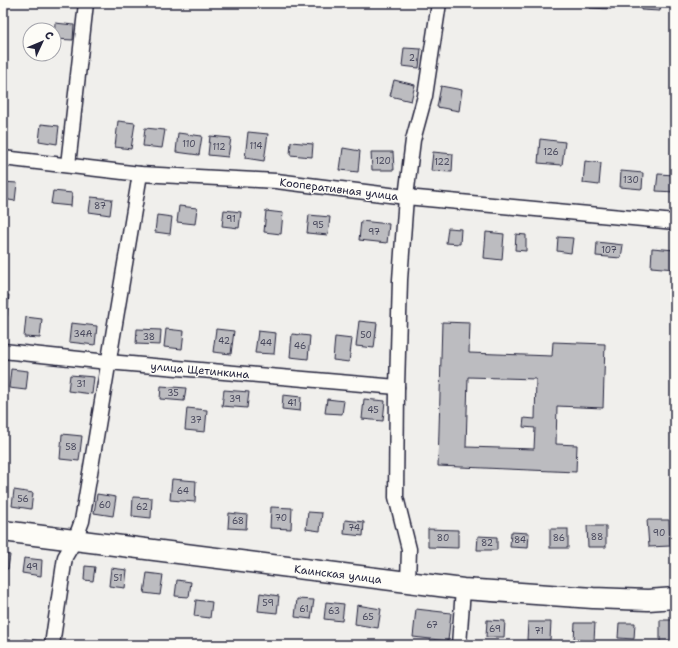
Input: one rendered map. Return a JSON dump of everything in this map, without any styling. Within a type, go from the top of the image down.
[{"type":"main road","name":"Каинская улица","points":[[3,531],[463,589],[593,598],[648,600],[675,598]]},
{"type":"street","points":[[68,166],[86,3]]},
{"type":"street","points":[[408,583],[409,549],[396,497],[400,280],[406,197],[413,140],[425,96],[439,3]]},
{"type":"street","name":"Кооперативная улица","points":[[3,158],[140,174],[276,181],[406,197],[675,222]]},
{"type":"street","points":[[52,645],[65,557],[82,521],[140,174]]},
{"type":"street","name":"улица Щетинкина","points":[[3,351],[108,362],[397,387]]},
{"type":"street","points":[[459,645],[463,589]]},
{"type":"building","points":[[503,3],[525,3],[525,6],[503,6]]},
{"type":"building","points":[[591,3],[612,3],[611,9],[590,8]]},
{"type":"building","points":[[642,3],[660,3],[660,11],[641,10]]},
{"type":"building","points":[[62,24],[74,25],[73,40],[62,39]]},
{"type":"building","points":[[404,48],[421,49],[419,68],[402,66]]},
{"type":"building","points":[[394,80],[415,85],[411,101],[390,96]]},
{"type":"building","points":[[441,86],[462,90],[459,111],[437,107]]},
{"type":"building","points":[[118,121],[135,123],[131,149],[115,147]]},
{"type":"building","points":[[41,124],[59,126],[57,144],[39,141]]},
{"type":"building","points":[[145,128],[165,130],[162,148],[143,146]]},
{"type":"building","points":[[248,132],[268,134],[264,161],[245,158]]},
{"type":"building","points":[[178,133],[202,136],[199,155],[176,152]]},
{"type":"building","points":[[210,136],[231,138],[228,157],[208,155]]},
{"type":"building","points":[[540,139],[565,142],[562,165],[538,163]]},
{"type":"building","points":[[291,142],[313,144],[312,157],[290,155]]},
{"type":"building","points":[[343,148],[360,151],[358,172],[340,170]]},
{"type":"building","points":[[371,152],[393,152],[394,170],[372,170]]},
{"type":"building","points":[[433,152],[453,154],[452,172],[431,171]]},
{"type":"building","points":[[585,161],[601,163],[599,185],[583,183]]},
{"type":"building","points":[[621,171],[643,173],[642,189],[620,187]]},
{"type":"building","points":[[658,174],[675,175],[675,192],[656,191]]},
{"type":"building","points":[[3,182],[17,183],[15,201],[3,199]]},
{"type":"building","points":[[53,191],[72,193],[71,206],[51,204]]},
{"type":"building","points":[[91,197],[112,199],[110,215],[89,212]]},
{"type":"building","points":[[179,206],[197,208],[195,224],[177,222]]},
{"type":"building","points":[[224,210],[241,212],[239,228],[222,226]]},
{"type":"building","points":[[266,211],[283,213],[281,234],[264,232]]},
{"type":"building","points":[[157,215],[172,217],[170,234],[155,232]]},
{"type":"building","points":[[309,215],[330,217],[328,235],[307,233]]},
{"type":"building","points":[[361,221],[389,224],[387,243],[359,240]]},
{"type":"building","points":[[448,228],[461,229],[460,244],[446,243]]},
{"type":"building","points":[[486,232],[504,234],[502,260],[484,258]]},
{"type":"building","points":[[516,234],[526,235],[526,251],[515,250]]},
{"type":"building","points":[[558,237],[573,238],[571,253],[557,251]]},
{"type":"building","points":[[597,242],[623,245],[621,258],[596,256]]},
{"type":"building","points":[[652,248],[675,250],[675,269],[651,267]]},
{"type":"building","points":[[3,295],[9,295],[7,316],[3,316]]},
{"type":"building","points":[[26,317],[42,319],[40,338],[24,337]]},
{"type":"building","points":[[359,321],[377,323],[374,348],[356,346]]},
{"type":"building","points":[[442,322],[470,323],[469,353],[552,356],[553,342],[605,344],[603,408],[557,406],[556,444],[577,445],[576,472],[438,466]],"holes":[[[468,377],[536,379],[535,419],[524,418],[523,427],[535,428],[534,449],[466,447]]]},
{"type":"building","points":[[71,323],[97,326],[95,345],[69,342]]},
{"type":"building","points":[[137,329],[161,330],[160,345],[136,344]]},
{"type":"building","points":[[166,329],[184,331],[182,349],[164,347]]},
{"type":"building","points":[[216,329],[234,331],[231,354],[213,352]]},
{"type":"building","points":[[258,331],[276,333],[274,354],[255,353]]},
{"type":"building","points":[[292,334],[310,336],[308,359],[290,357]]},
{"type":"building","points":[[335,337],[352,339],[349,362],[333,360]]},
{"type":"building","points":[[11,369],[28,371],[26,390],[9,388]]},
{"type":"building","points":[[70,375],[94,377],[92,394],[68,391]]},
{"type":"building","points":[[161,386],[186,388],[184,401],[160,399]]},
{"type":"building","points":[[224,390],[249,392],[247,408],[222,406]]},
{"type":"building","points":[[283,395],[301,397],[300,411],[282,409]]},
{"type":"building","points":[[327,399],[344,401],[342,414],[325,413]]},
{"type":"building","points":[[364,399],[385,401],[383,421],[362,419]]},
{"type":"building","points":[[187,408],[207,410],[205,432],[185,430]]},
{"type":"building","points":[[62,434],[82,436],[79,461],[60,459]]},
{"type":"building","points":[[172,479],[196,481],[195,502],[170,500]]},
{"type":"building","points":[[14,490],[33,493],[31,509],[12,506]]},
{"type":"building","points":[[97,494],[116,497],[113,516],[94,513]]},
{"type":"building","points":[[133,497],[152,498],[151,518],[132,516]]},
{"type":"building","points":[[271,507],[292,508],[291,529],[270,528]]},
{"type":"building","points":[[308,512],[322,513],[320,531],[306,529]]},
{"type":"building","points":[[229,513],[247,515],[246,529],[228,528]]},
{"type":"building","points":[[345,520],[364,522],[363,536],[344,534]]},
{"type":"building","points":[[647,520],[669,520],[670,546],[649,547]]},
{"type":"building","points":[[587,526],[606,526],[606,547],[588,547]]},
{"type":"building","points":[[428,529],[458,530],[458,548],[428,547]]},
{"type":"building","points":[[550,529],[568,529],[568,548],[550,548]]},
{"type":"building","points":[[511,532],[529,533],[528,548],[510,547]]},
{"type":"building","points":[[478,536],[497,537],[497,550],[477,550]]},
{"type":"building","points":[[3,554],[10,555],[8,569],[3,568]]},
{"type":"building","points":[[24,558],[42,560],[41,576],[22,573]]},
{"type":"building","points":[[85,566],[95,567],[93,581],[84,580]]},
{"type":"building","points":[[111,568],[127,570],[125,588],[109,586]]},
{"type":"building","points":[[147,573],[163,575],[160,595],[144,593]]},
{"type":"building","points":[[177,580],[191,582],[189,597],[175,596]]},
{"type":"building","points":[[260,593],[279,596],[277,613],[258,611]]},
{"type":"building","points":[[297,599],[314,600],[311,619],[295,617]]},
{"type":"building","points":[[196,600],[212,602],[210,618],[194,616]]},
{"type":"building","points":[[326,602],[344,604],[342,621],[324,619]]},
{"type":"building","points":[[357,605],[381,609],[378,628],[355,624]]},
{"type":"building","points":[[416,609],[451,613],[448,641],[413,637]]},
{"type":"building","points":[[487,620],[505,621],[504,637],[486,637]]},
{"type":"building","points":[[660,620],[675,620],[675,642],[660,643]]},
{"type":"building","points":[[528,622],[551,622],[550,640],[527,640]]},
{"type":"building","points":[[575,623],[595,623],[594,641],[574,640]]},
{"type":"building","points":[[619,623],[635,623],[634,639],[618,638]]},
{"type":"building","points":[[24,639],[42,641],[42,645],[23,645]]}]
